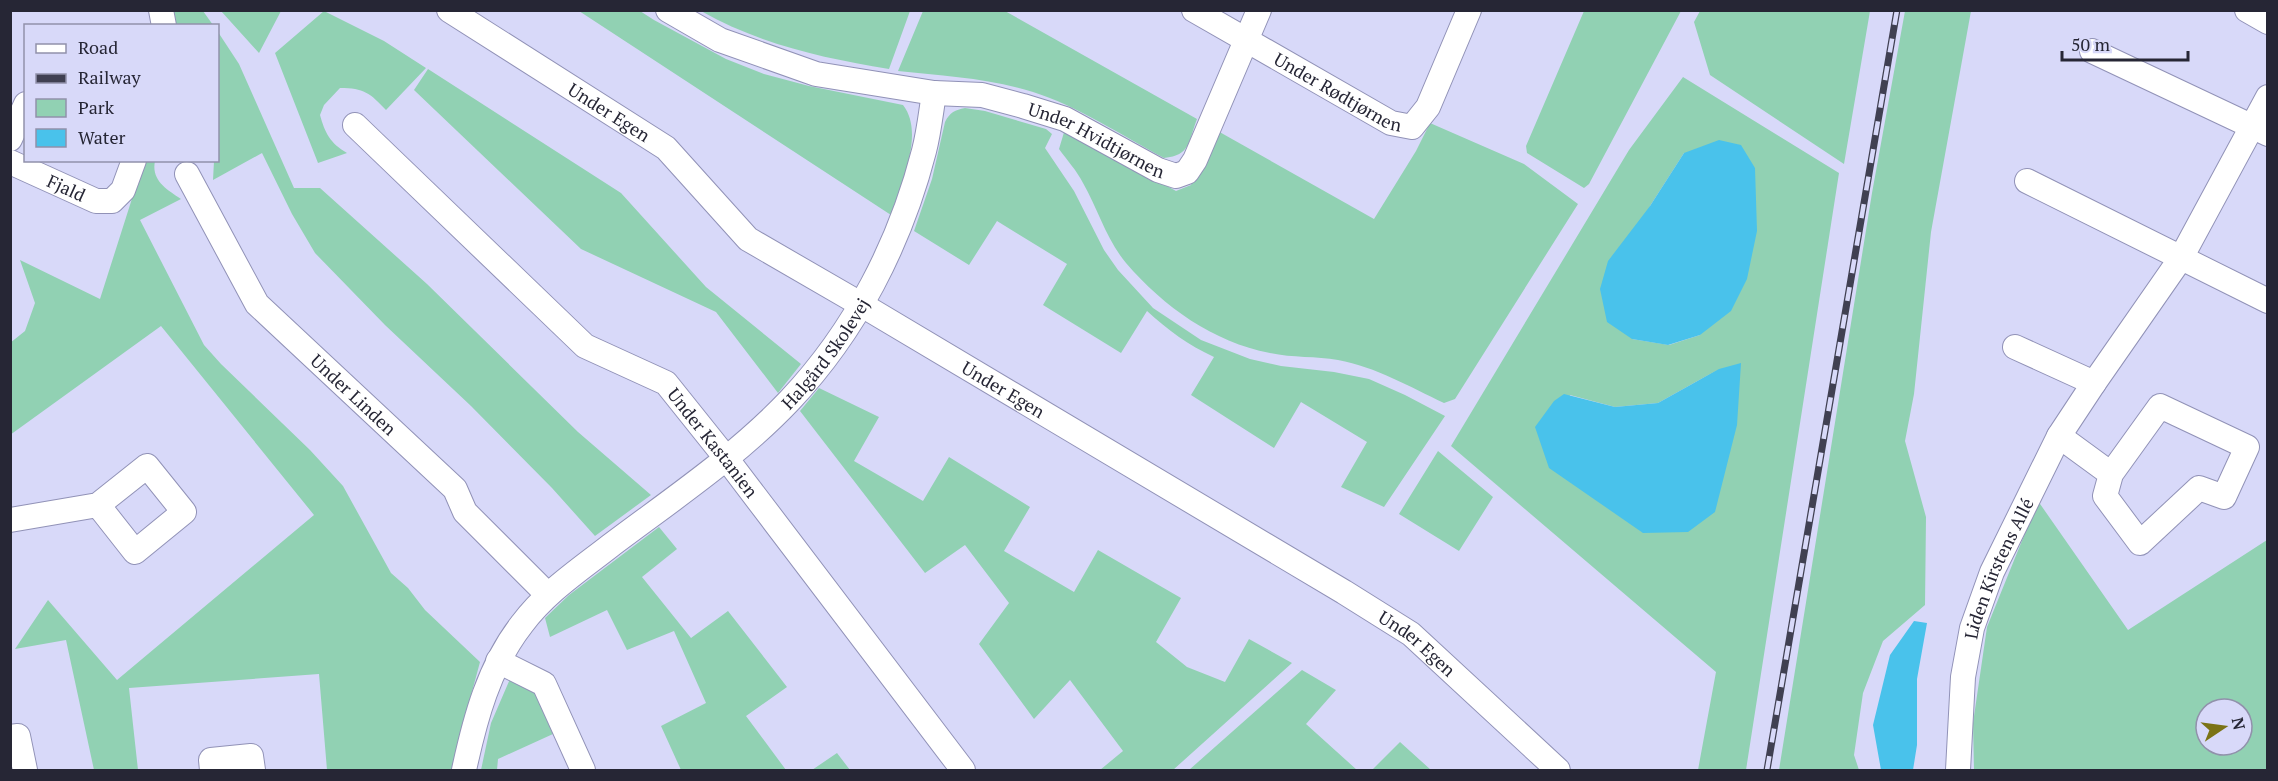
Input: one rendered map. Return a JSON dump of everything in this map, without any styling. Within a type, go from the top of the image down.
[{"type":"street","name":"Under Egen","points":[[449,10],[666,148],[748,239],[1411,634],[1558,771]]},
{"type":"street","points":[[668,10],[720,40],[816,74],[934,93]]},
{"type":"street","points":[[1194,10],[1246,42]]},
{"type":"street","name":"Under Hvidtjørnen","points":[[934,93],[982,95],[1065,119],[1158,170],[1176,176],[1187,172],[1195,160],[1259,10]]},
{"type":"street","name":"Under Rødtjørnen","points":[[1246,42],[1391,123],[1412,127],[1428,107],[1469,10]]},
{"type":"street","points":[[2092,51],[2260,130]]},
{"type":"street","name":"Halgård Skolevej","points":[[464,771],[474,722],[498,661],[521,625],[547,594],[726,458],[788,402],[827,359],[862,305],[903,218],[924,150],[934,93]]},
{"type":"street","name":"Liden Kirstens Allé","points":[[1958,771],[1963,677],[1972,628],[1992,572],[2059,436],[2181,258],[2260,130],[2268,97]]},
{"type":"street","points":[[10,139],[24,108]]},
{"type":"street","name":"Under Kastanien","points":[[355,124],[585,346],[666,383],[726,458],[963,771]]},
{"type":"street","name":"Fjald","points":[[10,162],[96,201],[112,201],[123,190],[133,162]]},
{"type":"street","name":"Under Linden","points":[[187,174],[257,304],[455,489],[465,512],[547,594]]},
{"type":"street","points":[[2027,181],[2268,301]]},
{"type":"street","points":[[2015,347],[2094,383]]},
{"type":"street","points":[[2160,406],[2247,447],[2224,497],[2199,488],[2140,543],[2105,496],[2111,474],[2160,406]]},
{"type":"street","points":[[2059,436],[2111,474]]},
{"type":"street","points":[[10,520],[98,505]]},
{"type":"street","points":[[498,661],[544,684],[583,771]]},
{"type":"street","points":[[10,737],[18,736],[25,771]]},
{"type":"street","points":[[212,771],[211,760],[251,756],[253,771]]},
{"type":"green space","points":[[173,10],[203,11],[212,24],[173,24]]},
{"type":"green space","points":[[221,11],[281,11],[259,53]]},
{"type":"green space","points":[[324,11],[384,41],[426,68],[386,110],[366,93],[355,89],[340,88],[324,105],[320,115],[329,137],[347,153],[318,163],[275,53]]},
{"type":"green space","points":[[579,11],[640,11],[726,59],[764,74],[809,86],[903,105],[909,116],[912,144],[891,215]]},
{"type":"green space","points":[[701,11],[910,11],[889,69],[840,60],[769,41],[723,23]]},
{"type":"green space","points":[[923,11],[1005,11],[1197,119],[1190,141],[1179,154],[1164,158],[1083,113],[1033,92],[983,81],[898,71]]},
{"type":"green space","points":[[1584,11],[1681,11],[1589,184],[1584,188],[1527,153],[1526,146]]},
{"type":"green space","points":[[1700,11],[1870,11],[1844,164],[1710,75],[1694,22]]},
{"type":"green space","points":[[1905,11],[1971,11],[1931,232],[1914,394],[1905,441],[1926,517],[1925,605],[1883,641],[1863,693],[1854,755],[1859,770],[1779,770],[1872,193]]},
{"type":"green space","points":[[219,34],[239,64],[294,188],[320,188],[427,284],[578,432],[651,495],[595,536],[552,488],[471,406],[385,325],[315,253],[292,214],[262,153],[213,180],[214,162],[219,162]]},
{"type":"green space","points":[[428,69],[621,193],[706,287],[801,364],[778,393],[716,312],[581,249],[414,90]]},
{"type":"green space","points":[[1683,77],[1839,173],[1746,770],[1698,770],[1716,672],[1451,446],[1629,150]],"holes":[[[1684,153],[1755,168],[1755,196],[1700,335],[1669,345],[1632,339],[1650,206]],[[1719,369],[1549,468],[1570,395],[1615,407],[1658,403]]]},
{"type":"green space","points":[[965,108],[985,111],[1046,129],[1052,134],[1045,148],[1074,191],[1104,250],[1118,270],[1153,308],[1201,340],[1250,359],[1369,379],[1445,416],[1384,507],[1341,487],[1367,442],[1301,402],[1274,448],[1191,395],[1214,357],[1179,337],[1147,311],[1121,353],[1043,305],[1067,264],[997,221],[969,265],[914,231],[932,179],[945,122],[953,112]]},
{"type":"green space","points":[[1430,123],[1524,164],[1578,204],[1455,399],[1444,403],[1366,367],[1338,360],[1279,355],[1249,348],[1209,331],[1191,320],[1157,294],[1119,254],[1081,179],[1059,149],[1065,129],[1176,191],[1191,185],[1216,130],[1374,219],[1416,151]]},
{"type":"green space","points":[[144,162],[155,162],[155,174],[158,179],[165,188],[181,199],[140,220],[204,345],[343,486],[391,573],[408,588],[425,610],[480,662],[451,770],[327,770],[319,674],[129,688],[138,770],[94,770],[66,640],[15,649],[48,600],[117,680],[314,515],[161,326],[10,435],[10,343],[25,331],[35,303],[20,260],[100,299]]},
{"type":"green space","points":[[819,388],[879,417],[854,461],[923,501],[949,457],[1030,507],[1004,551],[1074,592],[1098,550],[1181,598],[1156,642],[1187,667],[1225,682],[1249,639],[1292,663],[1173,770],[1100,770],[1123,751],[1070,680],[1034,719],[979,644],[1009,603],[965,545],[925,573],[800,411]]},
{"type":"green space","points":[[1438,451],[1493,497],[1459,551],[1399,514]]},
{"type":"green space","points":[[2038,501],[2128,630],[2267,540],[2267,770],[1974,770],[1973,723],[1987,627]]},
{"type":"green space","points":[[659,527],[677,549],[642,577],[691,638],[728,611],[787,687],[746,716],[786,770],[681,770],[661,726],[706,703],[674,631],[627,650],[607,610],[550,637],[545,618],[569,595]]},
{"type":"green space","points":[[1302,670],[1336,690],[1306,724],[1357,770],[1189,770]]},
{"type":"green space","points":[[510,679],[535,693],[553,734],[498,759],[497,770],[481,770],[491,723]]},
{"type":"green space","points":[[1400,742],[1431,770],[1372,770]]},
{"type":"green space","points":[[837,753],[850,770],[812,770]]},
{"type":"water","points":[[1719,140],[1741,145],[1755,168],[1757,231],[1747,279],[1731,311],[1700,335],[1668,345],[1632,339],[1607,322],[1600,289],[1608,261],[1650,206],[1684,153]]},
{"type":"water","points":[[1741,363],[1737,425],[1715,512],[1688,532],[1643,533],[1549,468],[1535,427],[1554,401],[1564,394],[1615,407],[1658,403],[1719,369]]},
{"type":"water","points":[[1914,621],[1927,623],[1917,679],[1917,745],[1913,770],[1881,770],[1873,725],[1890,655]]},
{"type":"railway","points":[[1767,770],[1897,10]]}]
